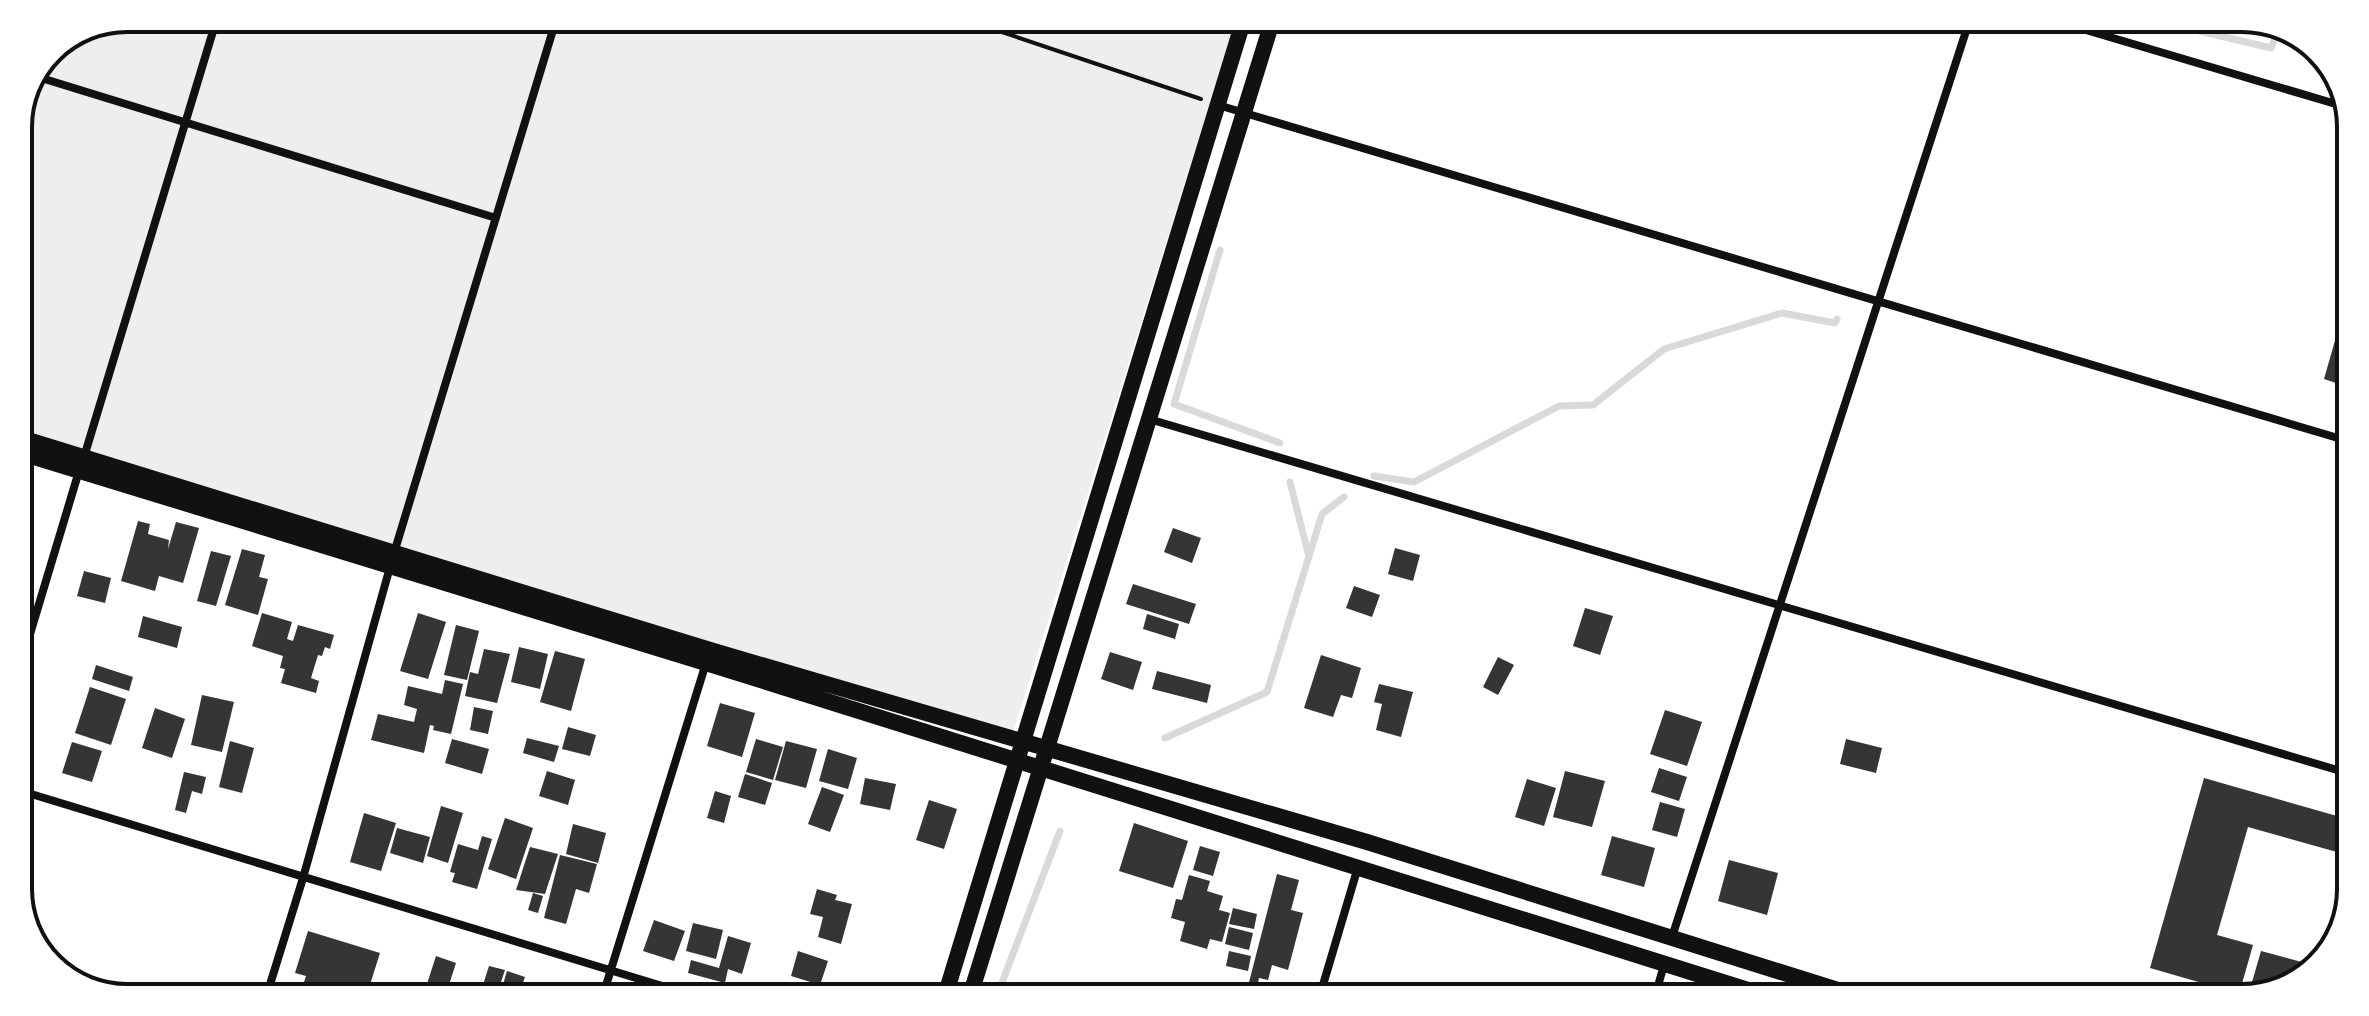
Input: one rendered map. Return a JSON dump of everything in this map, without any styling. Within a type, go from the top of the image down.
[{"type":"main road","points":[[949,984],[1240,32]]},
{"type":"main road","points":[[974,984],[1269,32]]},
{"type":"main road","points":[[32,443],[82,464],[1727,984]]},
{"type":"main road","points":[[32,455],[82,464]]},
{"type":"main road","points":[[392,560],[1367,842],[1819,984]]},
{"type":"street","points":[[32,628],[213,32]]},
{"type":"street","points":[[270,984],[392,560],[552,32]]},
{"type":"street","points":[[1672,938],[1966,32]]},
{"type":"street","points":[[2093,32],[2334,103]]},
{"type":"street","points":[[46,79],[496,218]]},
{"type":"street","points":[[1218,105],[2337,438]]},
{"type":"street","points":[[1148,419],[2337,770]]},
{"type":"street","points":[[606,984],[706,663]]},
{"type":"street","points":[[32,794],[656,984]]},
{"type":"street","points":[[1323,984],[1358,867]]},
{"type":"street","points":[[1658,984],[1664,965]]},
{"type":"path","points":[[1002,32],[1218,105]]},
{"type":"shaded area","points":[[127,32],[1232,32],[1012,736],[32,435],[32,121],[35,103],[52,69],[80,45],[97,37]]},
{"type":"building","points":[[2337,334],[2337,383],[2324,379]]},
{"type":"building","points":[[138,521],[150,524],[148,534],[169,540],[168,549],[176,522],[199,528],[183,583],[159,576],[155,591],[121,581]]},
{"type":"building","points":[[1173,528],[1201,538],[1192,563],[1164,552]]},
{"type":"building","points":[[1395,548],[1420,555],[1413,581],[1388,574]]},
{"type":"building","points":[[242,549],[265,555],[259,577],[268,579],[258,615],[225,605]]},
{"type":"building","points":[[211,551],[231,556],[216,606],[197,601]]},
{"type":"building","points":[[84,571],[111,578],[105,603],[77,596]]},
{"type":"building","points":[[1133,584],[1196,604],[1189,624],[1126,604]]},
{"type":"building","points":[[1354,586],[1380,595],[1372,617],[1346,608]]},
{"type":"building","points":[[1585,608],[1613,616],[1600,655],[1573,646]]},
{"type":"building","points":[[262,613],[292,622],[287,639],[293,641],[298,625],[334,635],[330,649],[325,647],[322,656],[318,655],[311,678],[319,681],[316,693],[281,683],[285,669],[280,668],[283,656],[252,646]]},
{"type":"building","points":[[418,613],[446,622],[428,679],[400,671]]},
{"type":"building","points":[[1147,614],[1179,624],[1175,639],[1143,629]]},
{"type":"building","points":[[143,616],[182,627],[177,648],[138,637]]},
{"type":"building","points":[[456,625],[479,631],[467,680],[444,675]]},
{"type":"building","points":[[519,647],[548,654],[540,689],[511,682]]},
{"type":"building","points":[[484,649],[510,654],[497,703],[465,696],[470,672],[478,674]]},
{"type":"building","points":[[555,651],[585,659],[571,711],[540,702]]},
{"type":"building","points":[[1110,652],[1142,662],[1133,690],[1101,679]]},
{"type":"building","points":[[1321,655],[1361,668],[1352,698],[1341,695],[1333,717],[1304,708]]},
{"type":"building","points":[[1498,657],[1514,665],[1498,695],[1483,687]]},
{"type":"building","points":[[96,665],[133,677],[129,691],[92,679]]},
{"type":"building","points":[[1157,671],[1211,685],[1207,703],[1152,689]]},
{"type":"building","points":[[445,680],[463,684],[451,734],[433,730],[434,726],[430,725],[424,753],[371,740],[378,714],[414,722],[417,709],[404,705],[408,686],[442,694]]},
{"type":"building","points":[[1379,684],[1413,692],[1401,737],[1376,730],[1382,704],[1374,702]]},
{"type":"building","points":[[90,687],[126,699],[111,745],[75,733]]},
{"type":"building","points":[[202,695],[234,702],[222,752],[191,745]]},
{"type":"building","points":[[720,703],[755,713],[742,757],[707,746]]},
{"type":"building","points":[[474,707],[493,711],[488,734],[470,730]]},
{"type":"building","points":[[155,708],[185,719],[172,758],[142,748]]},
{"type":"building","points":[[1665,710],[1702,722],[1687,766],[1650,754]]},
{"type":"building","points":[[568,727],[596,735],[590,756],[562,749]]},
{"type":"building","points":[[527,738],[559,746],[554,762],[523,753]]},
{"type":"building","points":[[452,739],[489,749],[482,774],[445,763]]},
{"type":"building","points":[[756,739],[783,747],[773,780],[746,772]]},
{"type":"building","points":[[1846,739],[1882,748],[1876,773],[1840,764]]},
{"type":"building","points":[[230,741],[254,748],[242,793],[219,787]]},
{"type":"building","points":[[786,741],[817,749],[806,788],[775,780]]},
{"type":"building","points":[[72,742],[102,751],[92,782],[62,773]]},
{"type":"building","points":[[828,749],[857,758],[848,789],[819,781]]},
{"type":"building","points":[[1659,768],[1687,777],[1679,801],[1651,792]]},
{"type":"building","points":[[547,771],[575,780],[568,805],[539,796]]},
{"type":"building","points":[[1565,771],[1605,781],[1592,827],[1553,817]]},
{"type":"building","points":[[184,772],[206,777],[202,794],[192,791],[186,813],[175,810]]},
{"type":"building","points":[[745,774],[772,783],[765,805],[738,797]]},
{"type":"building","points":[[865,778],[896,784],[890,810],[860,804]]},
{"type":"building","points":[[2204,778],[2337,816],[2337,852],[2248,827],[2217,935],[2253,945],[2242,984],[2202,984],[2150,968]]},
{"type":"building","points":[[1527,779],[1556,788],[1544,826],[1515,817]]},
{"type":"building","points":[[822,787],[844,795],[830,832],[808,824]]},
{"type":"building","points":[[715,791],[731,796],[724,823],[707,818]]},
{"type":"building","points":[[929,800],[957,809],[944,849],[916,840]]},
{"type":"building","points":[[1660,802],[1685,809],[1677,837],[1652,830]]},
{"type":"building","points":[[441,806],[463,813],[448,863],[427,856]]},
{"type":"building","points":[[364,813],[396,823],[381,871],[350,862]]},
{"type":"building","points":[[505,818],[533,828],[516,879],[488,869]]},
{"type":"building","points":[[1134,823],[1188,841],[1173,888],[1119,871]]},
{"type":"building","points":[[573,824],[606,833],[598,863],[566,854]]},
{"type":"building","points":[[397,828],[430,837],[423,863],[390,853]]},
{"type":"building","points":[[482,836],[492,839],[477,889],[452,882],[455,873],[450,872],[458,844],[478,850]]},
{"type":"building","points":[[1612,836],[1655,848],[1644,887],[1601,875]]},
{"type":"building","points":[[1200,846],[1220,852],[1213,876],[1193,870]]},
{"type":"building","points":[[530,847],[558,854],[545,894],[516,890]]},
{"type":"building","points":[[560,855],[597,864],[589,893],[576,889],[566,924],[544,918]]},
{"type":"building","points":[[1729,860],[1778,873],[1767,915],[1718,901]]},
{"type":"building","points":[[1277,874],[1299,880],[1291,910],[1303,913],[1288,970],[1272,965],[1268,980],[1259,978],[1258,984],[1249,984]]},
{"type":"building","points":[[1189,875],[1210,881],[1207,891],[1223,896],[1219,910],[1230,913],[1222,942],[1210,939],[1207,949],[1180,941],[1185,922],[1171,918],[1176,899],[1182,900]]},
{"type":"building","points":[[817,889],[837,895],[835,900],[852,904],[841,944],[818,937],[823,917],[810,914]]},
{"type":"building","points":[[533,893],[543,896],[538,913],[528,910]]},
{"type":"building","points":[[1233,908],[1257,914],[1254,929],[1229,924]]},
{"type":"building","points":[[654,920],[685,931],[674,961],[643,951]]},
{"type":"building","points":[[693,923],[723,930],[716,959],[686,951]]},
{"type":"building","points":[[1229,927],[1253,933],[1249,950],[1225,944]]},
{"type":"building","points":[[308,931],[380,953],[370,984],[303,984],[306,976],[295,973]]},
{"type":"building","points":[[728,936],[751,943],[742,974],[728,969],[725,983],[688,973],[691,960],[719,968]]},
{"type":"building","points":[[798,951],[828,961],[820,984],[791,976]]},
{"type":"building","points":[[1229,951],[1251,956],[1248,971],[1226,966]]},
{"type":"building","points":[[2261,951],[2302,962],[2284,974],[2252,983]]},
{"type":"building","points":[[436,956],[456,963],[449,984],[427,984]]},
{"type":"building","points":[[489,966],[505,970],[500,984],[483,984]]},
{"type":"building","points":[[507,971],[525,977],[522,984],[503,984]]},
{"type":"waterway","points":[[2203,32],[2271,48],[2275,38]]},
{"type":"waterway","points":[[1220,250],[1174,404],[1280,443]]},
{"type":"waterway","points":[[1374,476],[1414,482],[1559,406],[1593,405],[1664,349],[1782,313],[1835,323],[1837,319]]},
{"type":"waterway","points":[[1290,482],[1309,557]]},
{"type":"waterway","points":[[1165,738],[1267,692],[1322,514],[1344,497]]},
{"type":"waterway","points":[[1001,984],[1060,831]]}]
